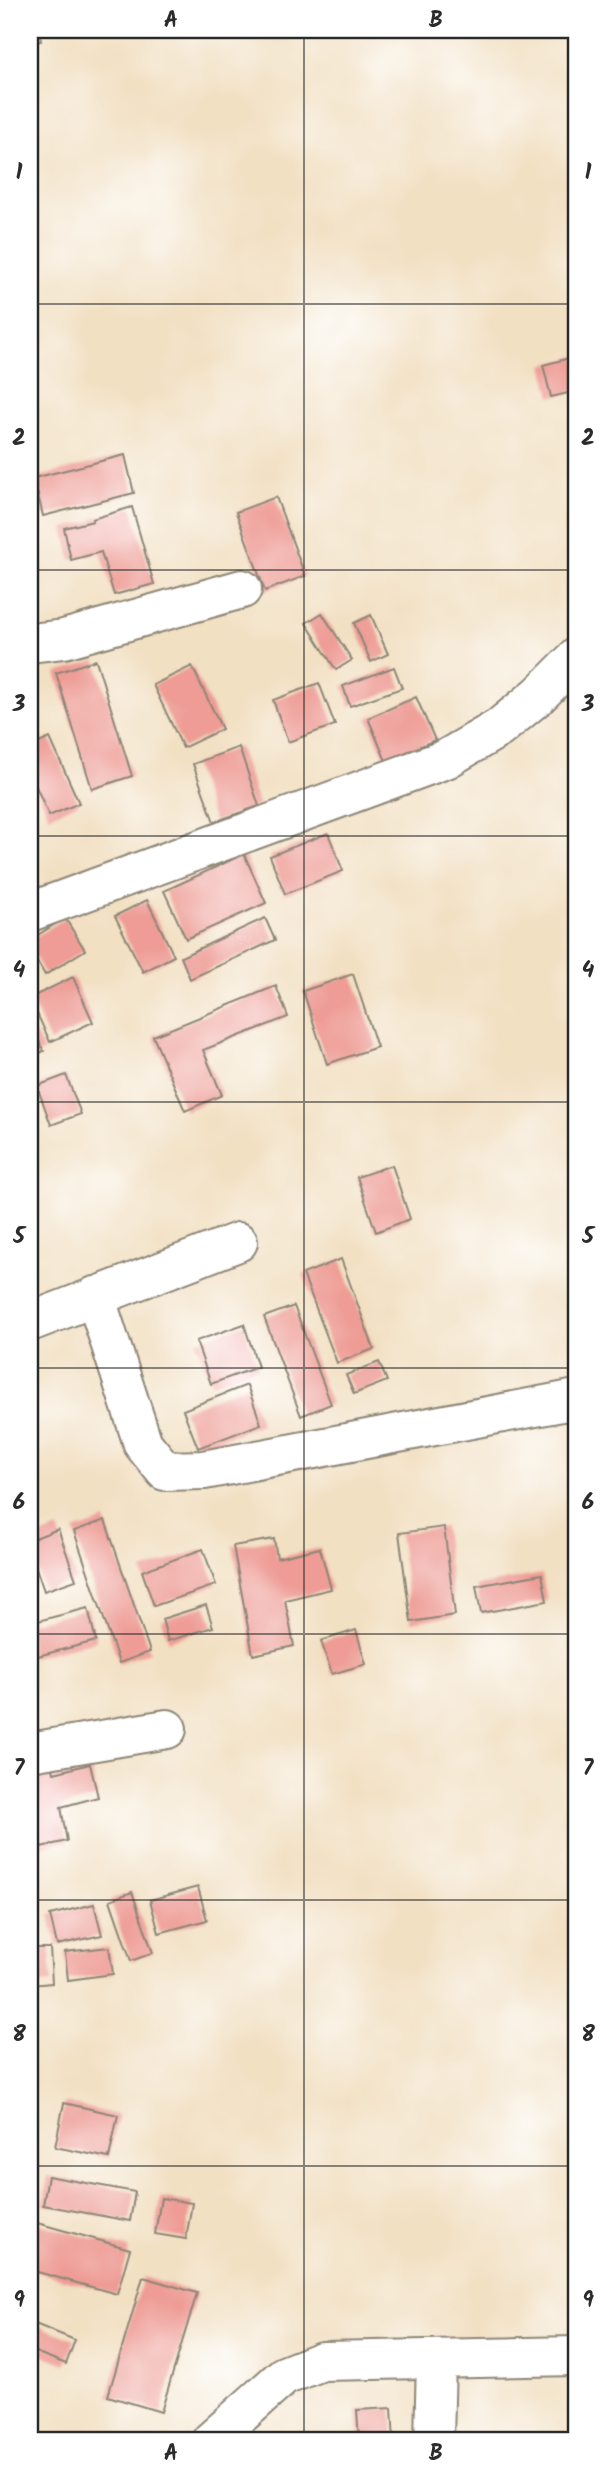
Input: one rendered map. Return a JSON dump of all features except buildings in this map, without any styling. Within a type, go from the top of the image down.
[{"type":"street","points":[[30,643],[64,639],[242,589]]},
{"type":"street","points":[[30,912],[446,759],[499,728],[539,695],[577,657]]},
{"type":"street","points":[[30,1322],[238,1242]]},
{"type":"street","points":[[95,1296],[143,1444],[165,1471],[204,1470],[577,1399]]},
{"type":"street","points":[[30,1752],[167,1729]]},
{"type":"street","points":[[211,2441],[284,2376],[322,2361],[577,2356]]},
{"type":"street","points":[[434,2441],[436,2359]]}]
